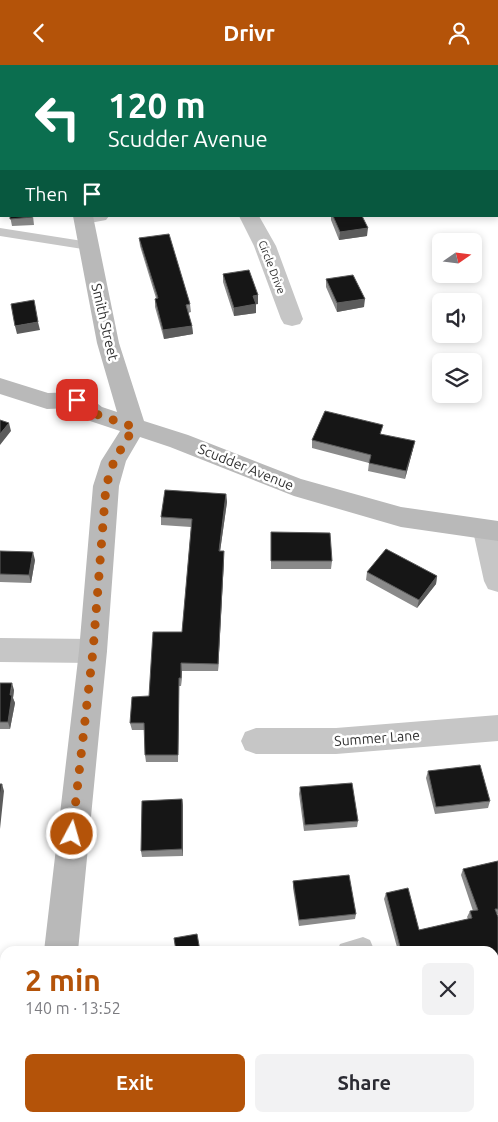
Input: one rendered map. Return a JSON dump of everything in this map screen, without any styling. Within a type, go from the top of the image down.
[{"type":"main road","name":"Smith Street","points":[[89,217],[89,246],[108,343],[134,427]]},
{"type":"main road","name":"Scudder Avenue","points":[[0,386],[47,401],[77,400],[93,413],[180,441],[294,487],[400,517],[492,531]]},
{"type":"main road","points":[[62,946],[93,651],[106,486],[114,461],[134,427]]},
{"type":"street","name":"Circle Drive","points":[[250,217],[265,246],[292,319]]},
{"type":"street","points":[[492,531],[498,581]]},
{"type":"street","points":[[0,650],[93,651]]},
{"type":"street","name":"Summer Lane","points":[[256,741],[336,741],[498,728]]},
{"type":"lane","points":[[0,232],[89,246]]},
{"type":"building","points":[[10,217],[32,217],[10,219]]},
{"type":"building","points":[[333,217],[362,217],[368,228],[340,232]]},
{"type":"building","points":[[169,234],[190,304],[186,305],[192,326],[163,330],[155,299],[158,298],[139,238]]},
{"type":"building","points":[[249,270],[258,295],[253,296],[256,304],[234,308],[223,274]]},
{"type":"building","points":[[353,275],[365,299],[337,303],[326,279]]},
{"type":"building","points":[[34,300],[38,322],[15,326],[11,304]]},
{"type":"building","points":[[325,411],[383,425],[380,434],[415,441],[406,471],[369,463],[371,455],[312,440]]},
{"type":"building","points":[[0,420],[9,423],[0,434]]},
{"type":"building","points":[[165,490],[226,494],[219,551],[224,551],[218,664],[181,663],[181,678],[179,678],[178,755],[145,755],[144,723],[130,723],[132,697],[149,696],[153,632],[182,632],[192,519],[161,517]]},
{"type":"building","points":[[271,532],[330,533],[332,561],[271,561]]},
{"type":"building","points":[[386,549],[437,576],[419,600],[367,572]]},
{"type":"building","points":[[0,551],[33,552],[29,575],[0,574]]},
{"type":"building","points":[[0,683],[12,683],[8,722],[0,722]]},
{"type":"building","points":[[480,765],[490,801],[436,807],[428,771]]},
{"type":"building","points":[[352,783],[358,821],[305,825],[300,787]]},
{"type":"building","points":[[182,799],[182,849],[141,851],[142,801]]},
{"type":"building","points":[[498,861],[498,909],[495,909],[498,917],[498,946],[400,946],[386,893],[408,888],[419,930],[472,918],[470,911],[478,910],[463,869]]},
{"type":"building","points":[[349,875],[356,914],[299,920],[293,881]]},
{"type":"building","points":[[197,934],[199,946],[175,946],[174,938]]},
{"type":"route","points":[[72,834],[93,651],[106,486],[114,461],[134,427],[93,413],[77,400]]}]
